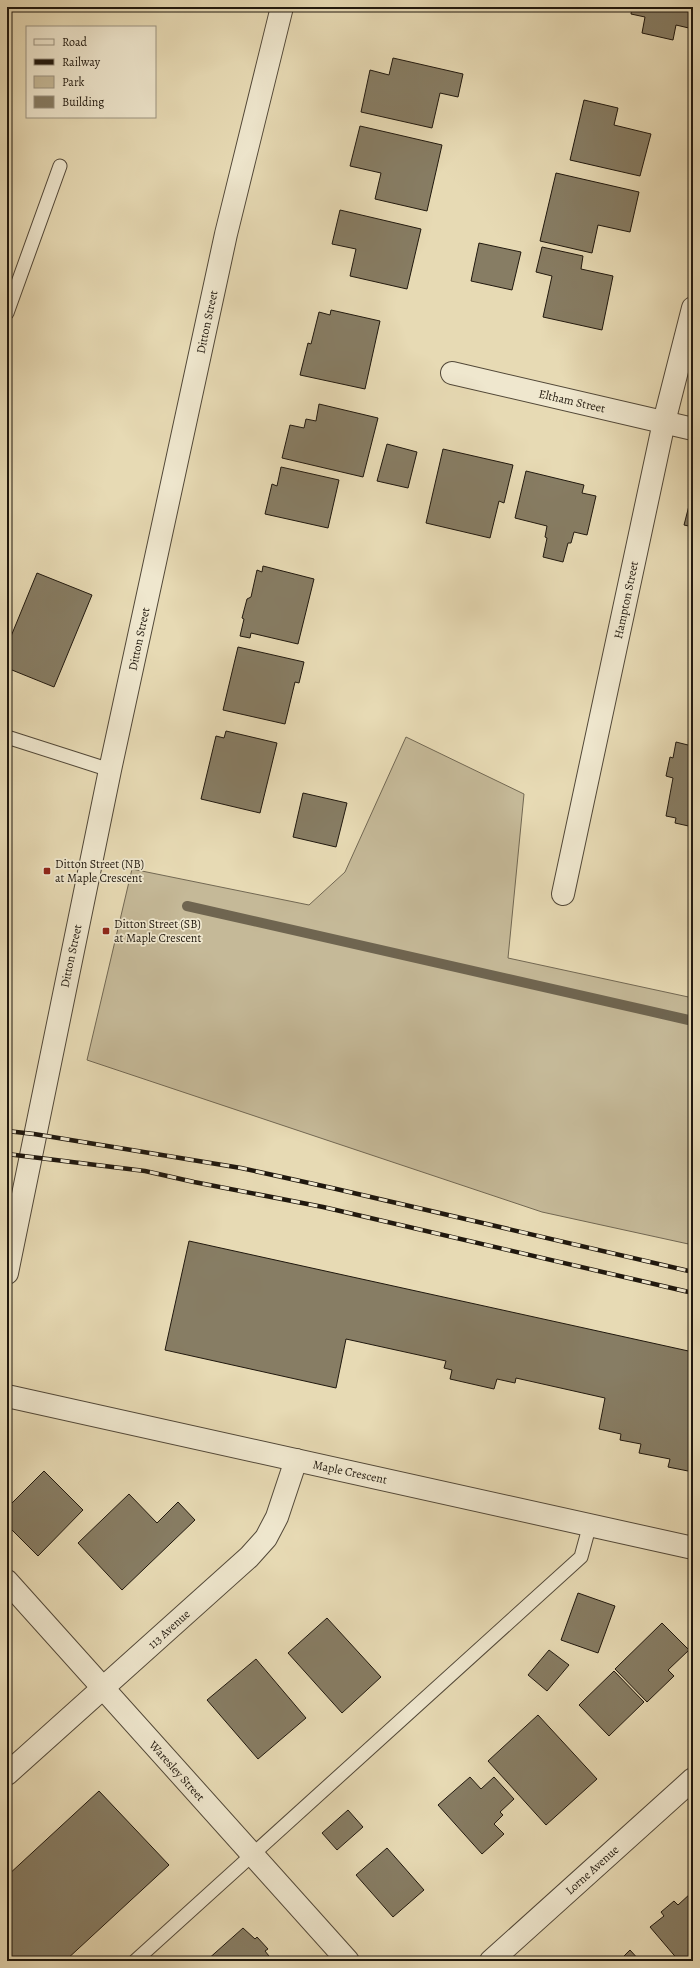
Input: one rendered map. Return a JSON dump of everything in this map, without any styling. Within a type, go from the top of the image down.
[{"type":"street","name":"Ditton Street","points":[[7,1273],[110,770],[226,234],[282,7]]},
{"type":"street","name":"Hampton Street","points":[[563,894],[664,422],[693,308]]},
{"type":"street","name":"Eltham Street","points":[[452,373],[693,429]]},
{"type":"street","name":"Maple Crescent","points":[[7,1396],[693,1548]]},
{"type":"street","name":"113 Avenue","points":[[7,1774],[249,1557],[266,1538],[277,1517],[296,1460]]},
{"type":"street","name":"Waresley Street","points":[[7,1581],[348,1961]]},
{"type":"street","name":"Lorne Avenue","points":[[491,1961],[693,1779]]},
{"type":"lane","points":[[7,313],[60,166]]},
{"type":"lane","points":[[7,737],[110,770]]},
{"type":"lane","points":[[135,1961],[253,1856],[581,1558],[590,1524]]},
{"type":"green space","points":[[406,737],[524,794],[508,958],[693,998],[693,1245],[542,1212],[87,1060],[132,869],[309,905],[345,872]]},
{"type":"building","points":[[632,7],[693,7],[693,29],[676,25],[673,40],[642,33],[645,17],[631,14]]},
{"type":"building","points":[[393,58],[463,74],[458,97],[440,93],[432,128],[361,112],[370,70],[389,75]]},
{"type":"building","points":[[584,100],[618,108],[614,125],[651,134],[640,176],[570,160]]},
{"type":"building","points":[[360,126],[442,145],[427,211],[375,199],[381,173],[350,166]]},
{"type":"building","points":[[556,173],[639,192],[630,232],[598,225],[592,253],[540,241]]},
{"type":"building","points":[[340,210],[421,229],[407,289],[350,276],[356,249],[332,244]]},
{"type":"building","points":[[479,243],[521,252],[512,290],[471,281]]},
{"type":"building","points":[[542,247],[583,256],[581,269],[613,276],[602,330],[543,317],[552,276],[536,272]]},
{"type":"building","points":[[331,310],[380,321],[365,389],[300,375],[308,343],[311,344],[319,312],[330,315]]},
{"type":"building","points":[[319,404],[378,418],[363,477],[282,458],[290,425],[304,428],[306,419],[316,421]]},
{"type":"building","points":[[387,444],[417,452],[408,488],[377,481]]},
{"type":"building","points":[[443,449],[513,465],[504,503],[499,501],[490,538],[426,523]]},
{"type":"building","points":[[281,467],[339,480],[328,528],[265,514],[272,484],[277,486]]},
{"type":"building","points":[[526,471],[584,485],[582,493],[596,496],[587,535],[574,532],[571,543],[568,543],[563,562],[543,557],[547,538],[545,537],[547,526],[515,518]]},
{"type":"building","points":[[693,490],[693,527],[684,525]]},
{"type":"building","points":[[263,566],[314,579],[298,644],[251,633],[250,638],[240,636],[244,619],[242,618],[247,599],[251,597],[257,570],[262,572]]},
{"type":"building","points":[[37,573],[92,595],[54,687],[7,668],[7,646]]},
{"type":"building","points":[[238,647],[304,662],[299,683],[295,682],[285,724],[223,710]]},
{"type":"building","points":[[226,731],[277,743],[260,813],[201,799],[216,736],[224,738]]},
{"type":"building","points":[[693,741],[693,827],[675,823],[676,818],[666,816],[673,778],[666,776],[670,757],[673,758],[676,742],[692,746]]},
{"type":"building","points":[[303,793],[347,803],[336,847],[293,837]]},
{"type":"building","points":[[189,1241],[693,1352],[693,1472],[668,1467],[670,1459],[639,1453],[641,1444],[620,1440],[621,1434],[599,1429],[605,1398],[516,1378],[515,1383],[497,1379],[494,1389],[450,1379],[452,1370],[444,1368],[446,1361],[346,1339],[336,1388],[165,1350]]},
{"type":"building","points":[[44,1471],[83,1510],[38,1556],[7,1525],[7,1508]]},
{"type":"building","points":[[129,1494],[157,1523],[178,1502],[195,1520],[122,1590],[78,1543]]},
{"type":"building","points":[[578,1593],[615,1606],[598,1653],[561,1640]]},
{"type":"building","points":[[327,1618],[381,1677],[342,1713],[288,1653]]},
{"type":"building","points":[[662,1623],[689,1650],[668,1670],[674,1676],[647,1702],[615,1669]]},
{"type":"building","points":[[549,1650],[569,1665],[547,1691],[528,1675]]},
{"type":"building","points":[[256,1659],[306,1718],[258,1759],[207,1700]]},
{"type":"building","points":[[614,1671],[644,1702],[609,1736],[579,1705]]},
{"type":"building","points":[[538,1715],[597,1779],[546,1825],[488,1761]]},
{"type":"building","points":[[470,1777],[481,1789],[494,1777],[514,1799],[500,1812],[503,1815],[494,1824],[504,1834],[482,1854],[438,1805]]},
{"type":"building","points":[[99,1791],[169,1865],[65,1961],[7,1961],[7,1876]]},
{"type":"building","points":[[348,1810],[363,1827],[337,1850],[322,1833]]},
{"type":"building","points":[[387,1848],[424,1890],[393,1917],[356,1875]]},
{"type":"building","points":[[691,1893],[693,1895],[693,1961],[679,1961],[650,1927],[664,1916],[661,1912],[674,1901],[678,1905]]},
{"type":"building","points":[[243,1928],[255,1939],[257,1937],[268,1949],[265,1951],[273,1961],[206,1961]]},
{"type":"building","points":[[630,1950],[640,1961],[619,1961]]},
{"type":"waterway","points":[[187,906],[693,1021]]},
{"type":"railway","points":[[7,1131],[34,1134],[241,1168],[693,1272]]},
{"type":"railway","points":[[7,1154],[145,1171],[323,1207],[693,1293]]},
{"type":"place","name":"Ditton Street (NB) at Maple Crescent","points":[[47,871]]},
{"type":"place","name":"Ditton Street (SB) at Maple Crescent","points":[[106,931]]}]
